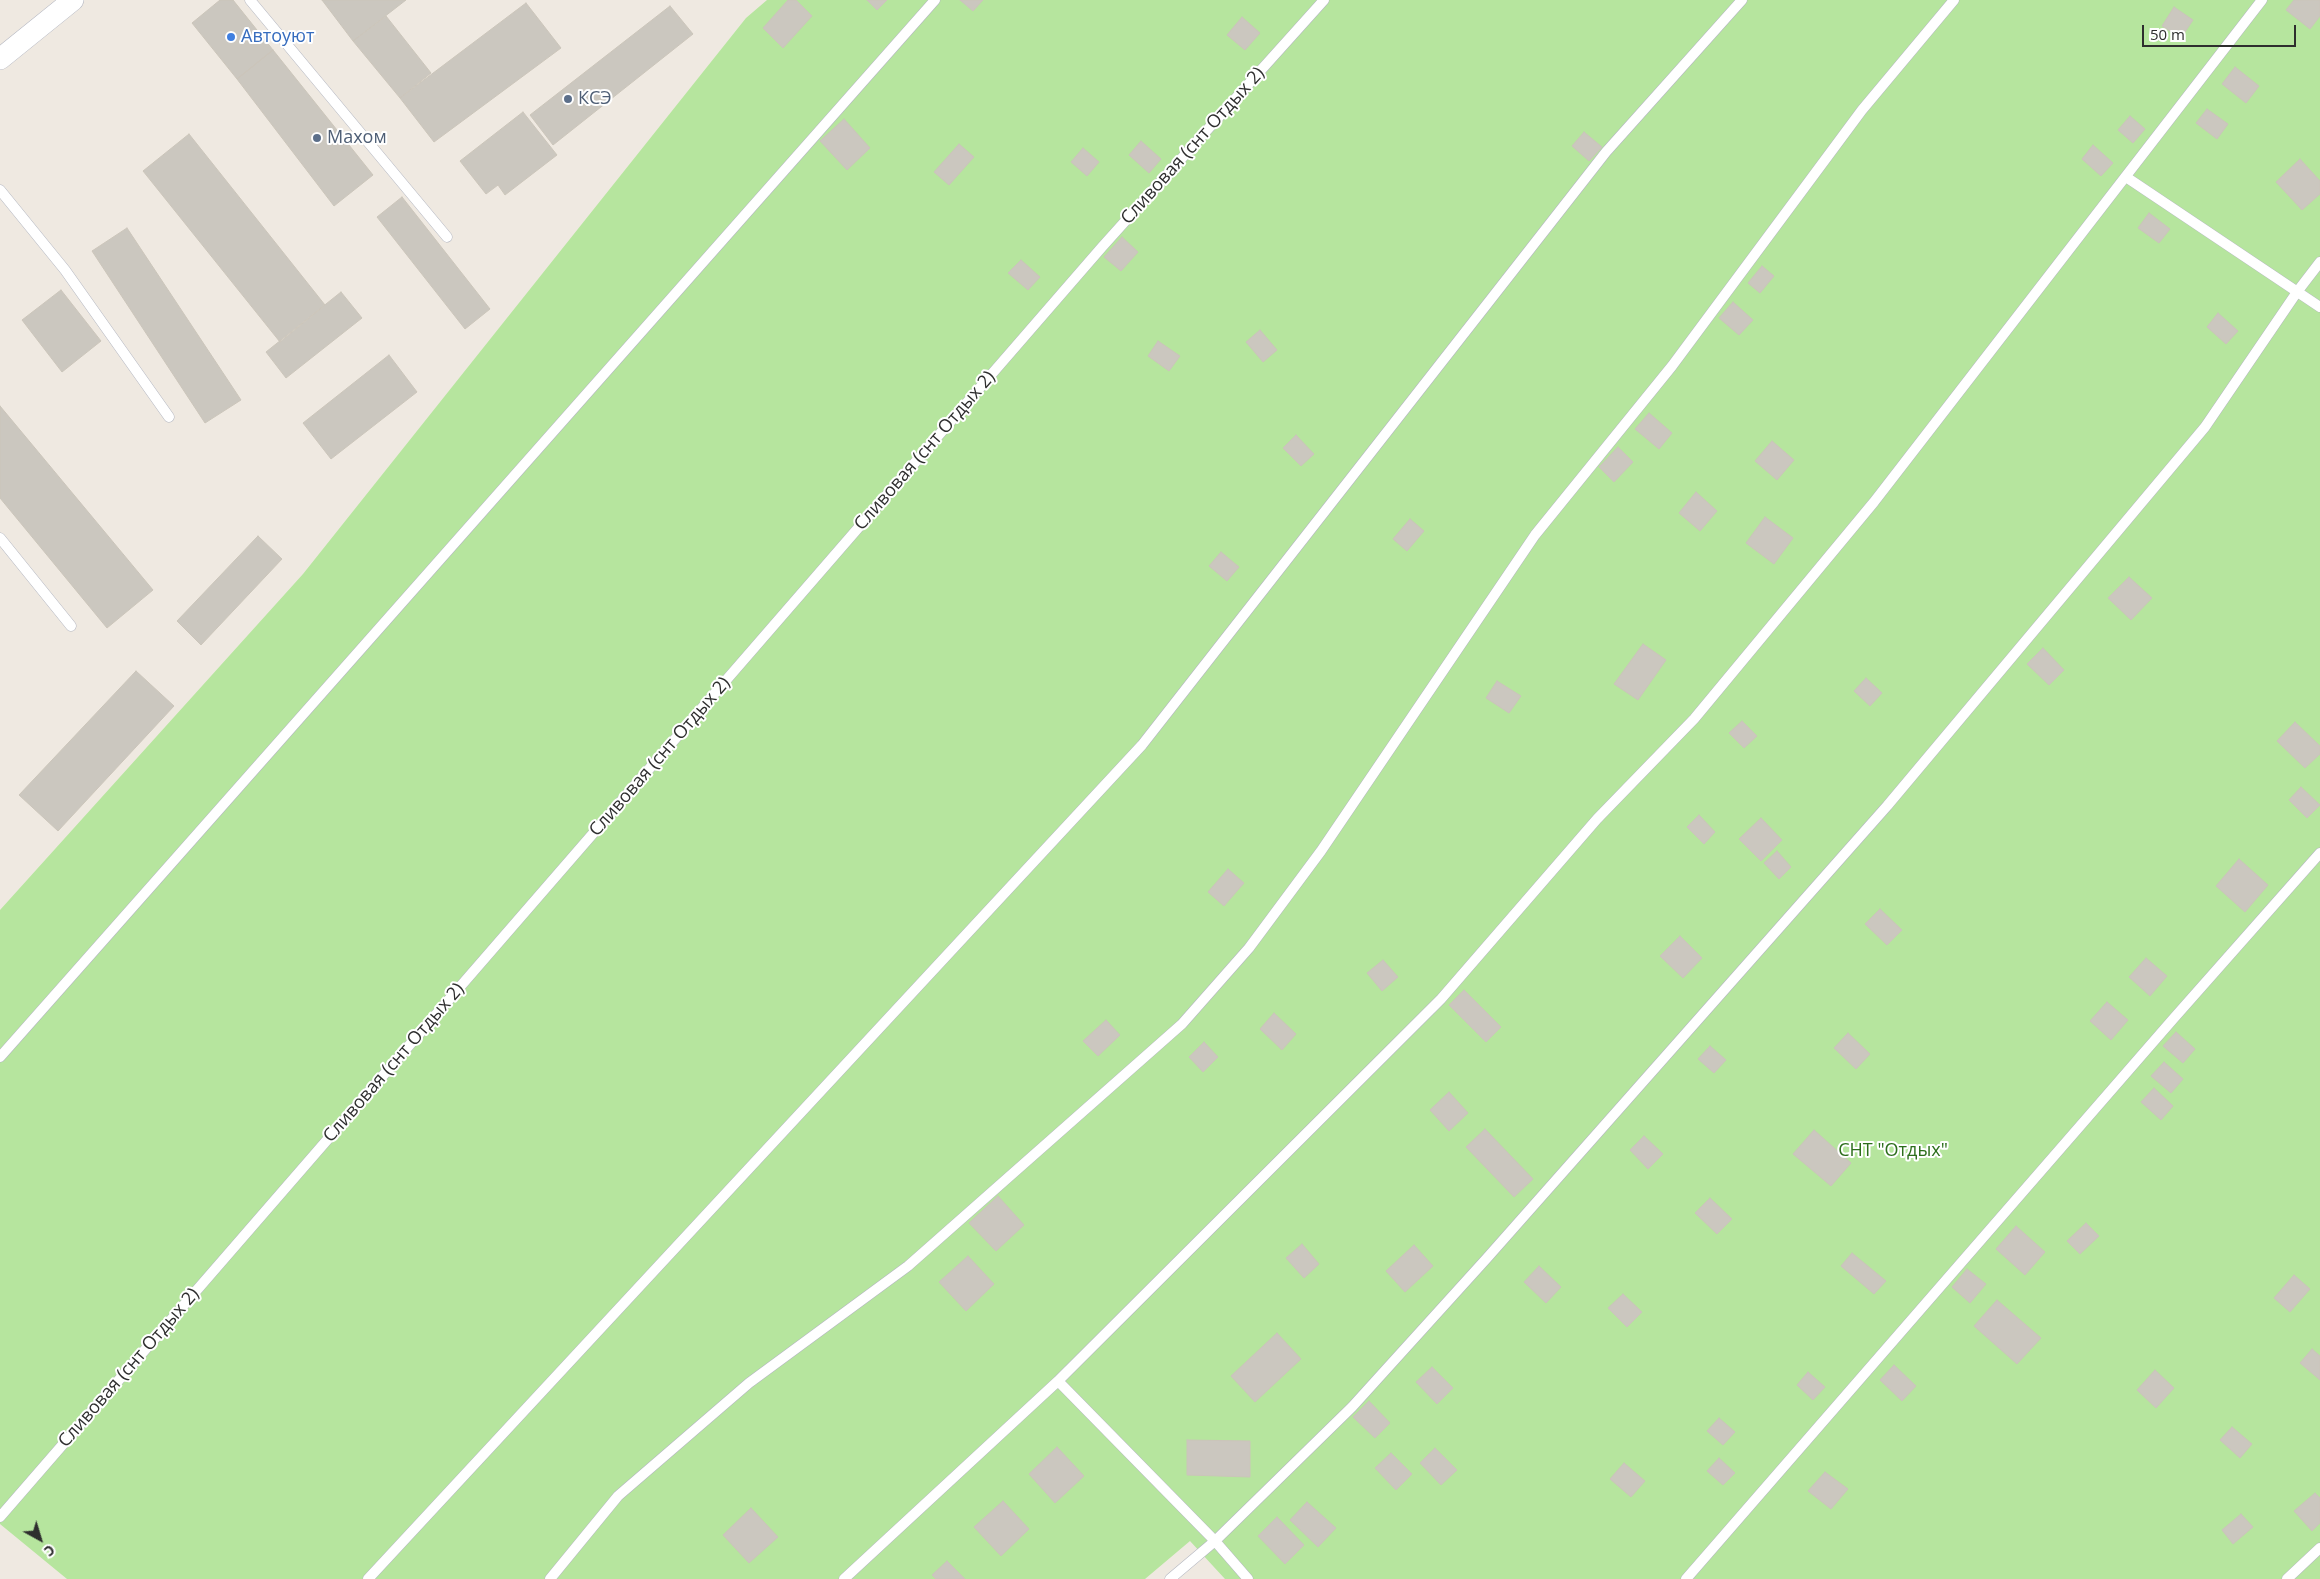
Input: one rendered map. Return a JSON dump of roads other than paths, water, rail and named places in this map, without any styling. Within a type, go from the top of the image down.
[{"type":"street","points":[[0,59],[73,0]]},
{"type":"lane","points":[[250,0],[447,237]]},
{"type":"lane","points":[[0,1057],[935,0]]},
{"type":"lane","name":"Сливовая (снт Отдых 2)","points":[[0,1517],[1102,247],[1324,0]]},
{"type":"lane","points":[[368,1579],[1142,744],[1606,152],[1742,0]]},
{"type":"lane","points":[[550,1579],[618,1496],[749,1383],[908,1266],[1182,1024],[1249,948],[1321,851],[1535,535],[1672,366],[1862,110],[1954,0]]},
{"type":"lane","points":[[844,1579],[1058,1382],[1441,1000],[1597,819],[1694,719],[1874,502],[2262,0]]},
{"type":"lane","points":[[2126,177],[2320,307]]},
{"type":"lane","points":[[0,190],[65,270],[169,417]]},
{"type":"lane","points":[[1170,1579],[1215,1541],[1352,1407],[1487,1258],[1880,813],[2205,427],[2297,292],[2320,262]]},
{"type":"lane","points":[[0,538],[71,626]]},
{"type":"lane","points":[[1686,1579],[2320,853]]},
{"type":"lane","points":[[1058,1382],[1215,1541],[1248,1579]]},
{"type":"lane","points":[[2287,1579],[2320,1548]]},
{"type":"place","name":"Автоуют","points":[[231,37]]},
{"type":"place","name":"КСЭ","points":[[568,99]]},
{"type":"place","name":"Махом","points":[[317,138]]},
{"type":"park label","name":"СНТ \"Отдых\"","points":[[1893,1151]]}]
